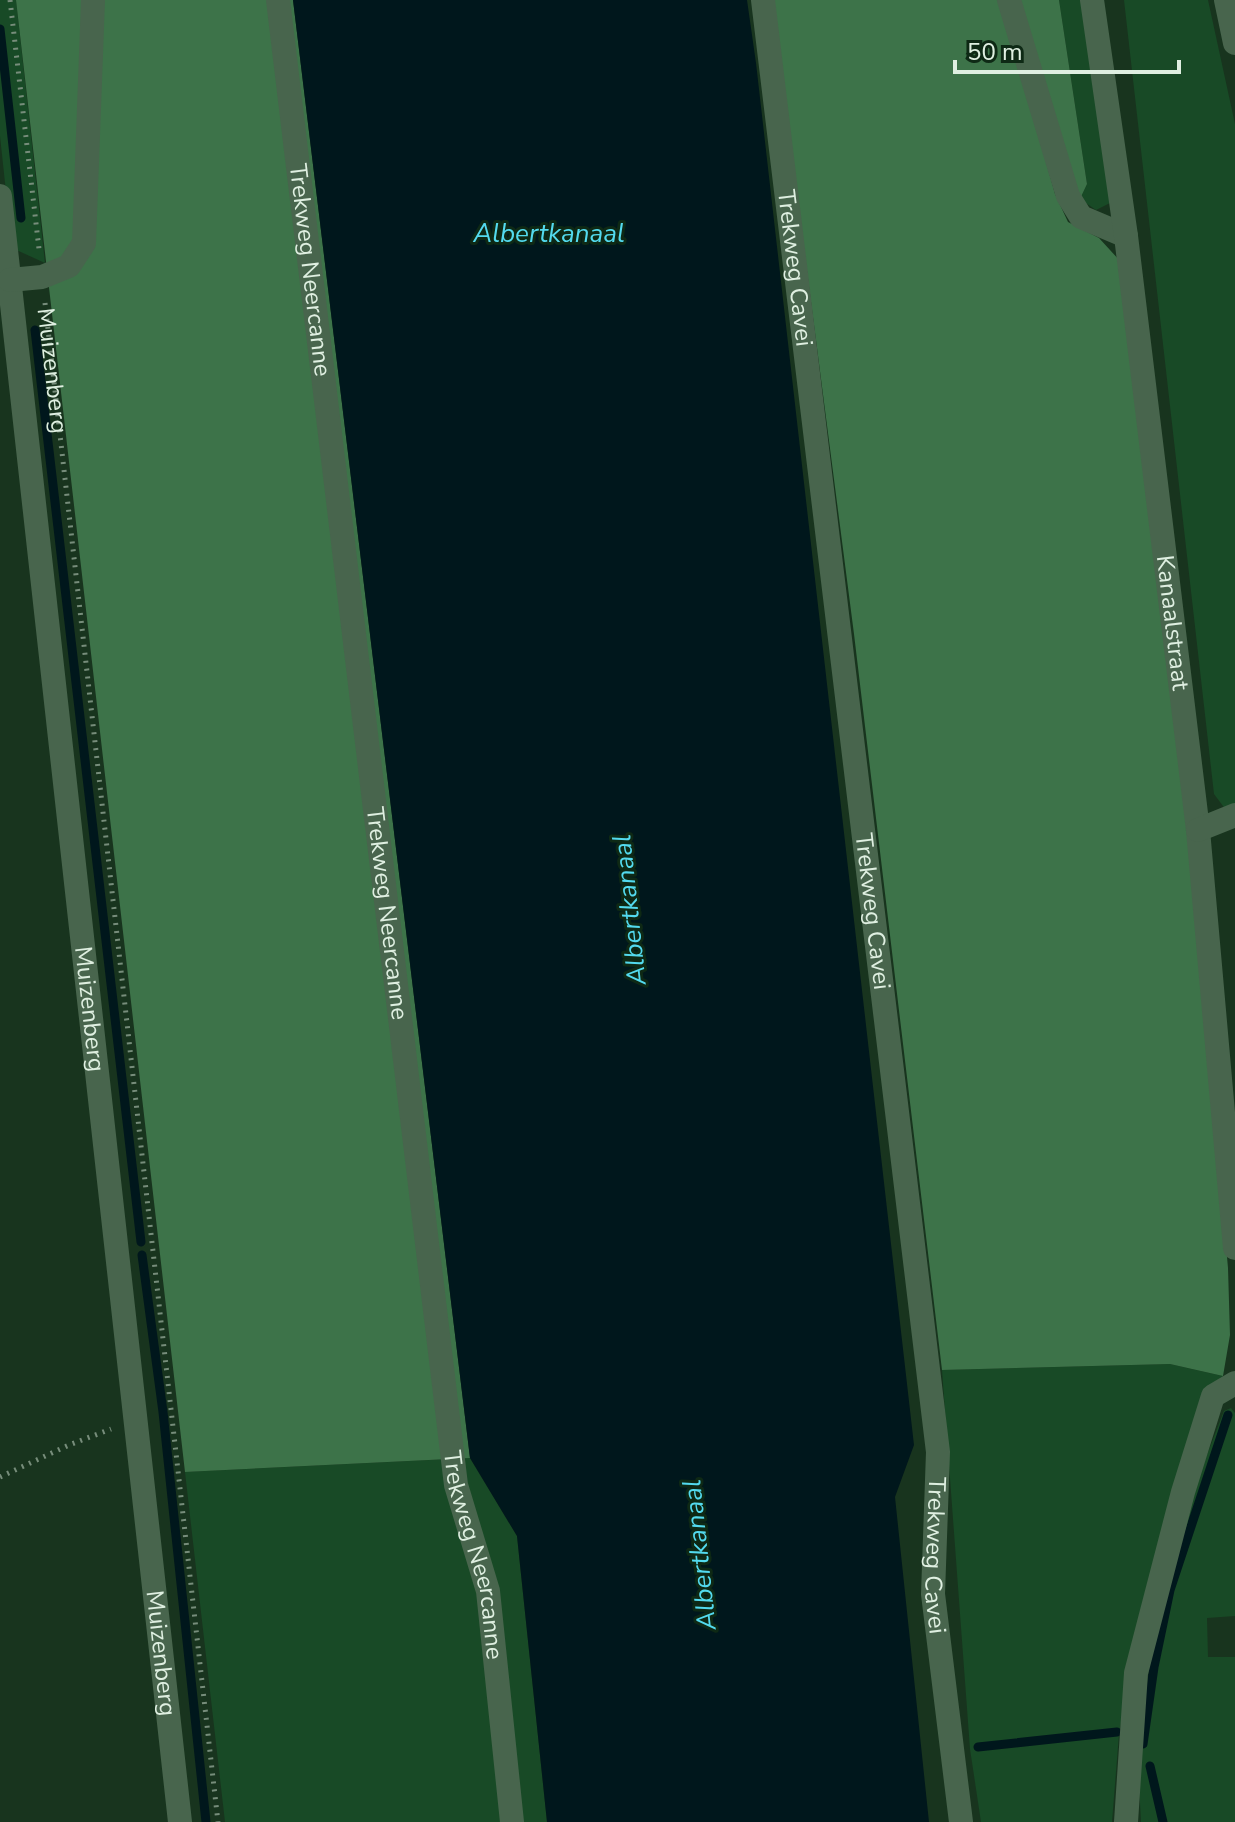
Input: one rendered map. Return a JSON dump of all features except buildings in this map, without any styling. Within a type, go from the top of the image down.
[{"type":"street","points":[[10,280],[42,277],[69,266],[84,243],[93,0]]},
{"type":"street","name":"Trekweg Neercanne","points":[[278,0],[456,1485],[488,1591],[512,1822]]},
{"type":"street","name":"Trekweg Cavei","points":[[763,0],[938,1452],[933,1594],[961,1822]]},
{"type":"street","points":[[1009,0],[1068,196],[1081,217],[1126,236]]},
{"type":"street","name":"Kanaalstraat","points":[[1092,0],[1126,236],[1198,830],[1235,1248]]},
{"type":"street","points":[[1226,0],[1235,43]]},
{"type":"street","name":"Muizenberg","points":[[0,196],[180,1822]]},
{"type":"street","points":[[1198,830],[1235,815]]},
{"type":"street","points":[[1126,1822],[1136,1673],[1183,1492],[1213,1396],[1235,1383]]},
{"type":"path","name":"Muizenberg","points":[[10,0],[218,1822]]},
{"type":"path","points":[[0,1477],[69,1445],[135,1420]]},
{"type":"green space","points":[[0,0],[16,0],[45,263],[12,248],[0,136]]},
{"type":"green space","points":[[16,0],[293,0],[470,1458],[185,1472]]},
{"type":"green space","points":[[772,0],[1001,0],[1055,194],[1068,222],[1099,238],[1121,262],[1191,857],[1228,1268],[1230,1335],[1223,1376],[1170,1364],[942,1370],[854,634]]},
{"type":"green space","points":[[1019,0],[1059,0],[1087,184],[1080,199]]},
{"type":"green space","points":[[1059,0],[1082,0],[1112,202],[1096,210],[1080,199],[1087,184]]},
{"type":"green space","points":[[1124,0],[1208,0],[1235,124],[1235,810],[1226,810],[1214,794]]},
{"type":"green space","points":[[1170,1364],[1223,1376],[1143,1600],[1119,1734],[1112,1822],[981,1822],[970,1749],[942,1370]]},
{"type":"green space","points":[[1231,1408],[1235,1413],[1235,1616],[1207,1618],[1208,1657],[1235,1657],[1235,1822],[1141,1822],[1137,1744],[1164,1590],[1189,1501],[1224,1411]]},
{"type":"green space","points":[[470,1458],[517,1536],[547,1822],[225,1822],[185,1472]]},
{"type":"water","name":"Albertkanaal","points":[[293,0],[747,0],[914,1445],[895,1497],[929,1822],[547,1822],[517,1536],[470,1458]]},
{"type":"waterway","points":[[0,29],[21,218]]},
{"type":"waterway","points":[[35,330],[141,1242]]},
{"type":"waterway","points":[[142,1255],[163,1412],[206,1822]]},
{"type":"waterway","points":[[1143,1744],[1154,1667],[1170,1590],[1228,1415]]},
{"type":"waterway","points":[[978,1747],[1117,1732]]},
{"type":"waterway","points":[[1150,1766],[1163,1822]]}]
